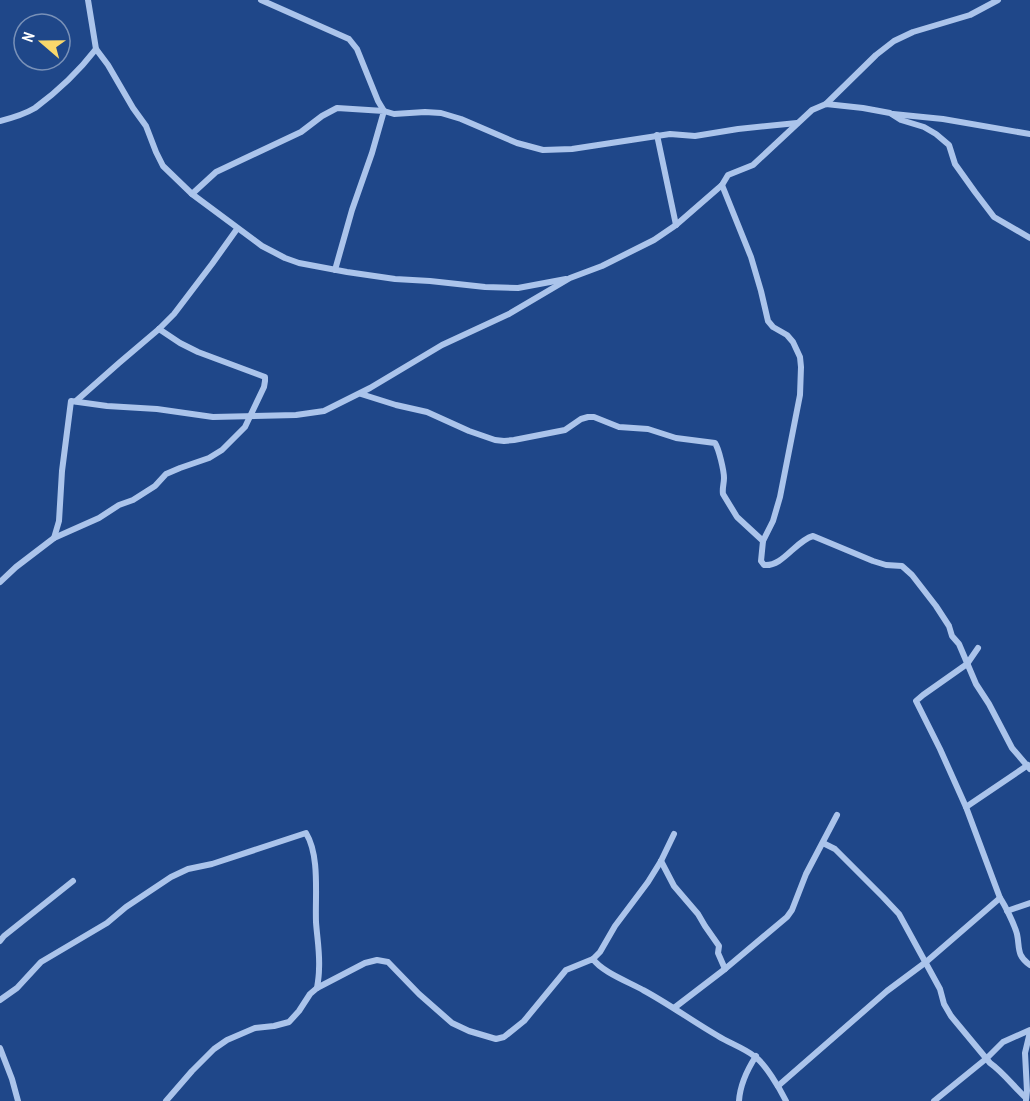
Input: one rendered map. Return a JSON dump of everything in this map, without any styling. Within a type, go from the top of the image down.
[{"type":"street","points":[[88,0],[96,49],[146,126],[163,166],[192,194],[237,229],[262,246],[299,263],[395,279],[507,288],[570,278],[602,266],[654,240],[676,225],[722,185],[728,175],[753,165],[797,123],[813,110],[826,104],[876,55],[894,41],[913,32],[970,15],[998,0]]},
{"type":"street","points":[[261,0],[349,39],[357,49],[384,111],[335,270]]},
{"type":"street","points":[[0,121],[34,109],[78,71],[96,49]]},
{"type":"street","points":[[826,104],[943,119],[1030,134]]},
{"type":"street","points":[[192,194],[216,172],[301,132],[322,116],[338,108],[384,111],[394,114],[441,113],[517,143],[543,150],[572,149],[657,135],[695,136],[797,123]]},
{"type":"street","points":[[890,113],[936,134],[949,146],[955,164],[994,216],[1030,238]]},
{"type":"street","points":[[657,135],[676,225]]},
{"type":"street","points":[[722,185],[754,266],[768,321],[773,327],[787,335],[800,357],[800,395],[780,497],[773,521],[763,541],[761,561],[765,565],[774,563],[798,543],[813,536],[873,561],[902,566],[912,575],[949,626],[976,684],[1012,748],[1029,767],[966,807]]},
{"type":"street","points":[[76,401],[159,329],[205,274],[237,229]]},
{"type":"street","points":[[54,538],[59,521],[62,471],[71,401],[203,416],[250,417],[320,412],[361,394],[433,350],[509,314],[570,278]]},
{"type":"street","points":[[0,582],[54,538],[99,518],[119,504],[133,500],[155,486],[166,474],[216,455],[243,431],[264,387],[265,377],[198,352],[159,329]]},
{"type":"street","points":[[361,394],[427,412],[495,440],[514,440],[565,430],[581,419],[594,417],[619,428],[648,429],[687,440],[712,442],[716,444],[724,476],[722,490],[725,498],[737,517],[763,541]]},
{"type":"street","points":[[978,648],[967,664],[916,701],[966,807],[1000,898],[1017,934],[1018,951],[1025,962],[1030,965]]},
{"type":"street","points":[[674,1008],[788,917],[806,874],[837,815]]},
{"type":"street","points":[[0,1000],[17,987],[41,962],[89,935],[171,877],[188,869],[212,864],[306,833],[314,861],[316,888],[320,968],[317,988]]},
{"type":"street","points":[[166,1101],[192,1071],[226,1040],[244,1032],[289,1022],[317,988],[365,963],[377,960],[391,965],[452,1023],[500,1039],[524,1021],[566,970],[593,959],[600,952],[615,926],[633,904],[661,861],[674,834]]},
{"type":"street","points":[[823,843],[835,849],[899,914],[940,989],[944,1004],[951,1016],[990,1063],[997,1067],[1026,1100]]},
{"type":"street","points":[[661,861],[674,886],[698,914],[719,946],[718,953],[725,969]]},
{"type":"street","points":[[0,940],[73,881]]},
{"type":"street","points":[[778,1086],[886,991],[926,962],[1000,898]]},
{"type":"street","points":[[1007,911],[1030,903]]},
{"type":"street","points":[[593,959],[607,971],[674,1008],[716,1036],[756,1056],[786,1101]]},
{"type":"street","points":[[934,1101],[1003,1042],[1030,1031]]},
{"type":"street","points":[[1026,1100],[1025,1053],[1030,1031]]},
{"type":"street","points":[[0,1048],[18,1101]]},
{"type":"street","points":[[739,1101],[748,1069],[756,1056]]}]
